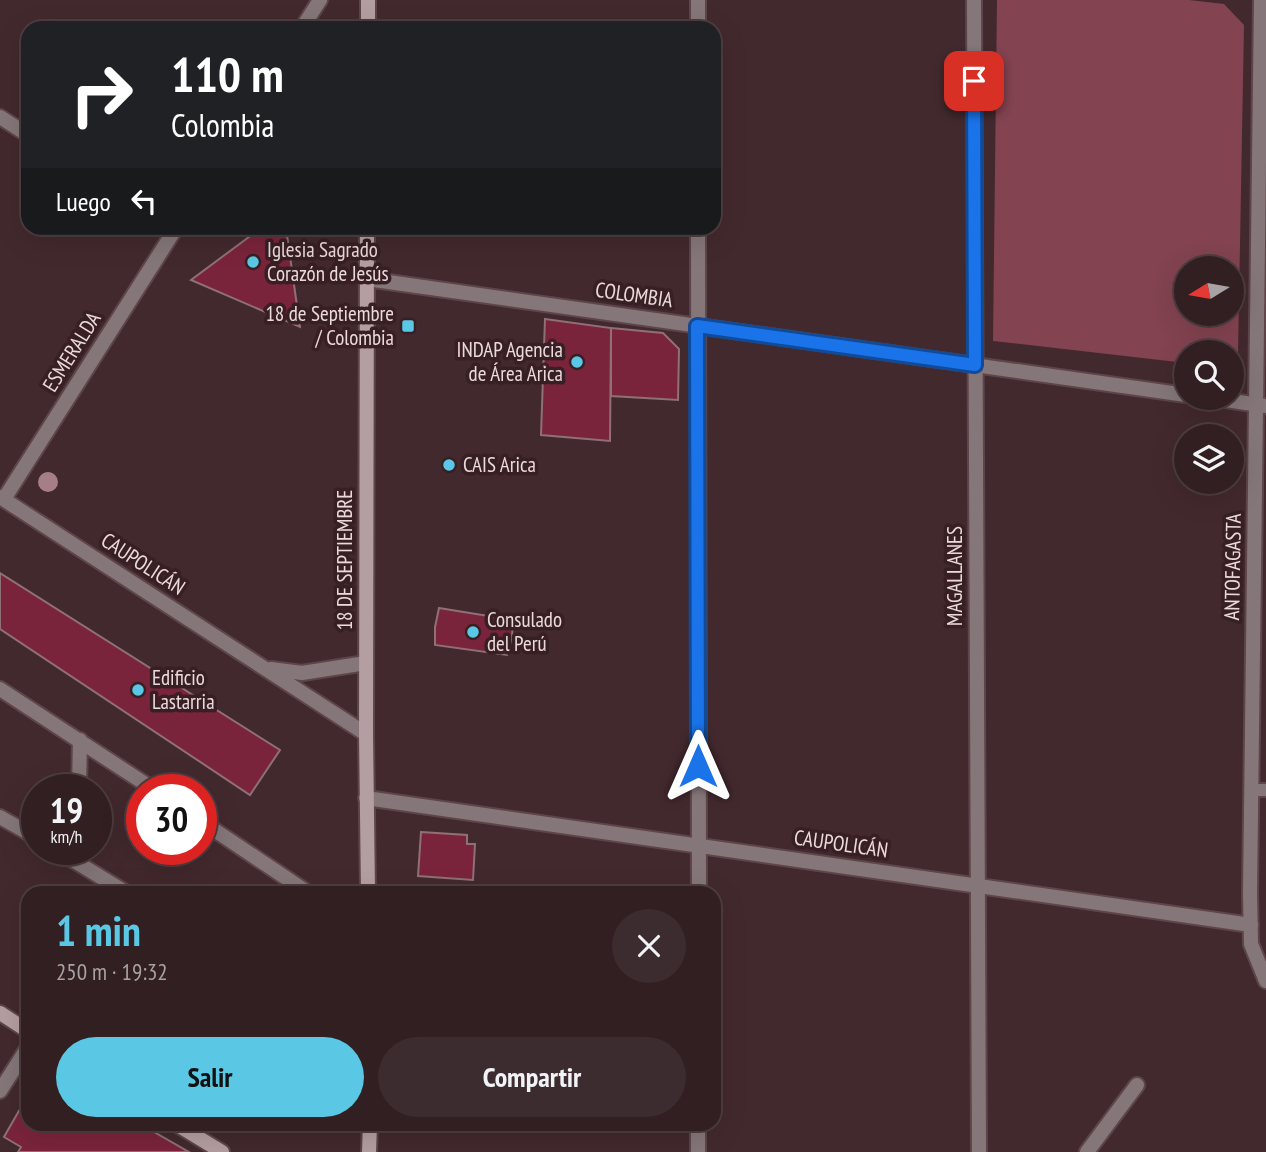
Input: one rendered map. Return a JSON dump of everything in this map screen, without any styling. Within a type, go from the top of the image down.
[{"type":"main road","points":[[368,0],[368,21]]},
{"type":"main road","name":"18 DE SEPTIEMBRE","points":[[368,235],[368,886]]},
{"type":"main road","points":[[0,1013],[21,1026]]},
{"type":"main road","points":[[188,1131],[222,1152]]},
{"type":"main road","points":[[369,1152],[370,1131]]},
{"type":"street","points":[[306,21],[320,0]]},
{"type":"street","points":[[698,0],[698,21]]},
{"type":"street","name":"MAGALLANES","points":[[974,0],[979,1152]]},
{"type":"street","name":"ANTOFAGASTA","points":[[1251,925],[1259,790],[1261,0]]},
{"type":"street","points":[[0,117],[21,130]]},
{"type":"street","name":"ESMERALDA","points":[[2,498],[170,235]]},
{"type":"street","points":[[698,235],[699,886]]},
{"type":"street","name":"COLOMBIA","points":[[367,279],[1174,392]]},
{"type":"street","name":"CAUPOLICÁN","points":[[2,498],[366,734]]},
{"type":"street","name":"CAUPOLICÁN","points":[[263,666],[302,673],[366,663]]},
{"type":"street","points":[[0,689],[131,774]]},
{"type":"street","points":[[79,774],[80,740]]},
{"type":"street","name":"CAUPOLICÁN","points":[[366,797],[1251,925]]},
{"type":"street","points":[[0,817],[21,829]]},
{"type":"street","points":[[217,832],[298,886]]},
{"type":"street","points":[[91,865],[117,886]]},
{"type":"street","points":[[1251,925],[1251,944],[1266,981]]},
{"type":"street","points":[[0,1091],[21,1058]]},
{"type":"street","points":[[1087,1152],[1137,1085]]},
{"type":"street","points":[[698,1131],[698,1152]]},
{"type":"shaded area","points":[[997,0],[1189,0],[1224,4],[1244,25],[1240,256],[1174,256],[1174,326],[1239,326],[1238,340],[1174,340],[1174,362],[993,341]]},
{"type":"building","name":"Iglesia Sagrado Corazón de Jesús","points":[[252,235],[287,235],[300,327],[191,280]]},
{"type":"building","name":"INDAP Agencia de Área Arica","points":[[545,319],[611,328],[610,441],[541,435]]},
{"type":"building","points":[[611,328],[663,333],[679,349],[678,400],[611,396]]},
{"type":"building","name":"Edificio Lastarria","points":[[0,573],[280,750],[250,795],[0,629]]},
{"type":"building","name":"Consulado del Perú","points":[[439,608],[513,620],[507,655],[435,645]]},
{"type":"building","points":[[421,832],[467,835],[467,844],[475,844],[473,880],[418,876]]},
{"type":"building","points":[[21,1107],[21,1131],[152,1131],[189,1152],[18,1152],[21,1147],[4,1137]]},
{"type":"place","name":"Iglesia Sagrado Corazón de Jesús","points":[[253,262]]},
{"type":"place","name":"18 de Septiembre / Colombia","points":[[408,326]]},
{"type":"place","name":"INDAP Agencia de Área Arica","points":[[577,362]]},
{"type":"place","name":"CAIS Arica","points":[[449,465]]},
{"type":"place","name":"Consulado del Perú","points":[[473,632]]},
{"type":"place","name":"Edificio Lastarria","points":[[138,690]]},
{"type":"route","points":[[698,766],[697,326],[975,365],[974,81]]}]
